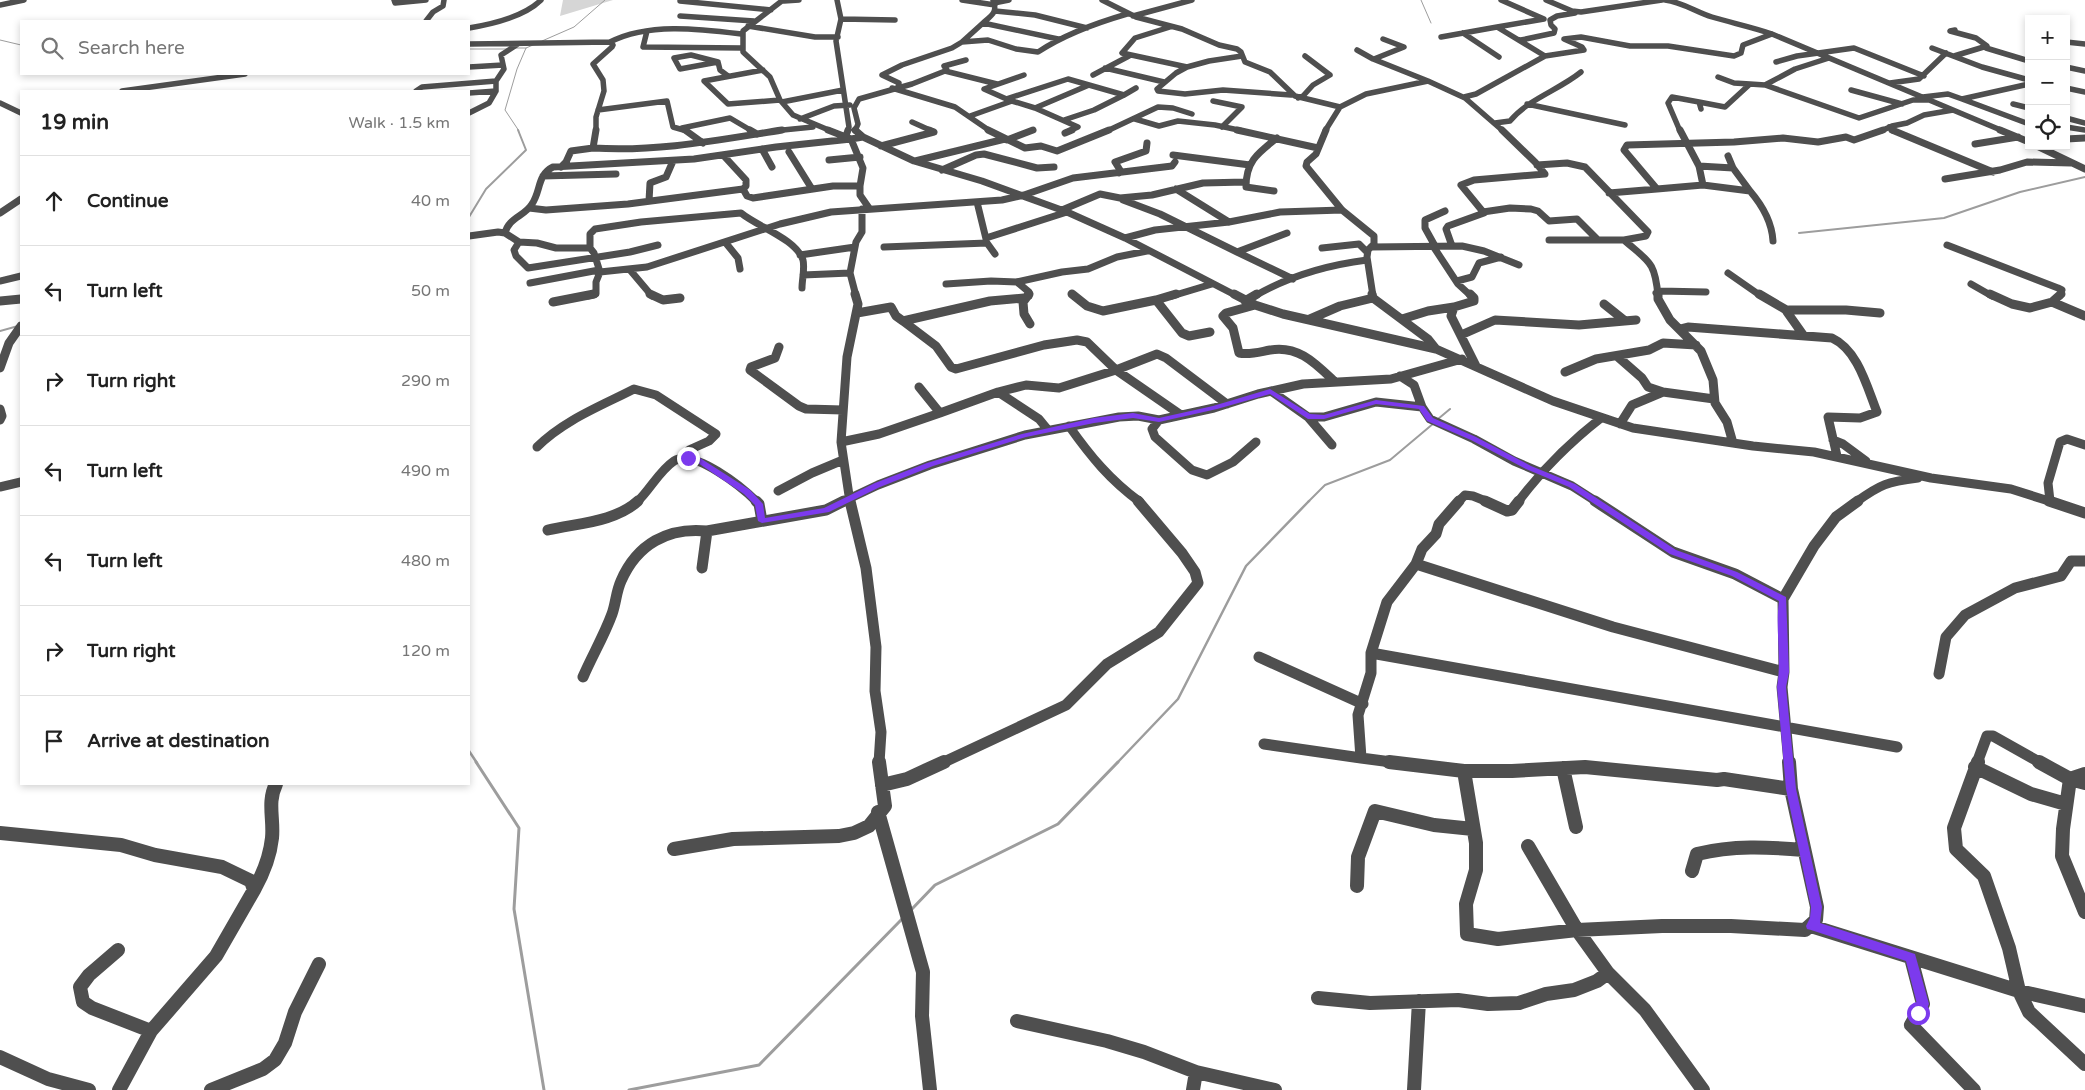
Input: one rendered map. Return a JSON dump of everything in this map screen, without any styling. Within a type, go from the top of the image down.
[{"type":"street","points":[[0,5],[24,0]]},
{"type":"street","points":[[394,0],[395,3],[401,3],[426,0]]},
{"type":"street","points":[[427,20],[433,12],[443,6],[444,0]]},
{"type":"street","points":[[470,28],[491,24],[533,8],[541,0]]},
{"type":"street","points":[[799,0],[783,0],[751,24],[742,34],[742,48],[746,56],[770,76],[781,101],[793,115],[817,127],[849,137]]},
{"type":"street","points":[[674,849],[738,838],[815,838],[855,833],[867,828],[875,821],[878,812],[885,806],[878,758],[882,732],[875,691],[876,647],[873,621],[866,568],[854,523],[841,442],[847,357],[858,304],[850,273],[857,237],[862,232],[866,209],[858,190],[864,177],[860,157],[849,137],[836,41],[841,19],[837,0]]},
{"type":"street","points":[[962,0],[994,5],[1087,28]]},
{"type":"street","points":[[895,88],[899,83],[882,75],[902,65],[952,48],[962,42],[983,23],[994,5],[1008,0]]},
{"type":"street","points":[[1102,0],[1130,15],[1182,29],[1219,45],[1237,50],[1248,64],[1270,72],[1295,96],[1328,103],[1340,108]]},
{"type":"street","points":[[962,42],[988,40],[1035,52],[1041,51],[1058,39],[1110,18],[1192,0]]},
{"type":"street","points":[[1501,0],[1544,19]]},
{"type":"street","points":[[1546,0],[1572,11],[1581,12],[1664,0],[1672,1],[1712,16],[1747,24],[2025,140]]},
{"type":"street","points":[[680,1],[770,10]]},
{"type":"street","points":[[1441,37],[1574,13],[1572,11]]},
{"type":"street","points":[[680,16],[751,24],[815,37],[838,37]]},
{"type":"street","points":[[1554,33],[1555,29],[1551,25],[1550,20],[1556,16]]},
{"type":"street","points":[[841,19],[895,20]]},
{"type":"street","points":[[983,23],[1058,39]]},
{"type":"street","points":[[1170,27],[1135,38],[1122,53],[1128,56],[1187,67]]},
{"type":"street","points":[[1497,27],[1546,56]]},
{"type":"street","points":[[1955,30],[1950,31],[1983,42],[1987,46],[1986,48]]},
{"type":"street","points":[[470,44],[610,42],[620,36],[647,31],[742,34]]},
{"type":"street","points":[[647,31],[643,47],[742,48]]},
{"type":"street","points":[[1463,33],[1499,57]]},
{"type":"street","points":[[1464,97],[1476,94],[1546,56],[1584,50],[1582,47],[1554,33],[1521,40]]},
{"type":"street","points":[[1564,39],[1581,37],[1630,46],[1668,46],[1734,56],[1741,52],[1743,45],[1754,42],[1761,36],[1772,34]]},
{"type":"street","points":[[1374,59],[1404,47],[1383,39]]},
{"type":"street","points":[[592,148],[596,129],[596,117],[602,101],[603,80],[593,64],[612,47],[610,42]]},
{"type":"street","points":[[2070,42],[2085,44]]},
{"type":"street","points":[[470,112],[490,103],[494,98],[496,81],[504,69],[501,55],[519,44]]},
{"type":"street","points":[[1776,62],[1854,48],[1924,76]]},
{"type":"street","points":[[1932,48],[2025,81]]},
{"type":"street","points":[[1954,56],[1986,48],[2026,60]]},
{"type":"street","points":[[1357,50],[1364,55],[1444,86],[1464,97],[1495,123],[1545,174],[1474,180],[1461,185],[1483,212]]},
{"type":"street","points":[[1889,83],[1919,79],[1946,53]]},
{"type":"street","points":[[691,55],[718,62],[680,70],[674,58],[691,55]]},
{"type":"street","points":[[1093,75],[1128,56]]},
{"type":"street","points":[[1242,56],[1216,59],[1187,67],[1164,82],[1157,89],[1158,91],[1185,94],[1223,90],[1303,96],[1313,86],[1330,75],[1305,56]]},
{"type":"street","points":[[1765,85],[1794,70],[1829,58]]},
{"type":"street","points":[[948,71],[944,66],[966,60]]},
{"type":"street","points":[[718,62],[720,70],[728,76]]},
{"type":"street","points":[[2070,64],[2085,64]]},
{"type":"street","points":[[470,67],[503,65]]},
{"type":"street","points":[[2070,65],[2085,71]]},
{"type":"street","points":[[1106,68],[1164,82]]},
{"type":"street","points":[[763,70],[704,81],[722,96],[728,104],[781,101],[844,94],[859,99]]},
{"type":"street","points":[[997,84],[948,71],[936,73],[912,84],[859,99],[854,105],[852,113],[858,124],[856,132],[863,138],[914,161],[982,180],[1065,211],[1126,238],[1147,251],[1255,305],[1283,314],[1436,349],[1553,401],[1620,424],[1733,443],[1837,456],[1931,478],[2011,489],[2085,513]]},
{"type":"street","points":[[1495,123],[1510,121],[1527,104],[1566,84],[1580,72]]},
{"type":"street","points":[[129,90],[238,75]]},
{"type":"street","points":[[1024,75],[984,89],[1078,127],[1065,133]]},
{"type":"street","points":[[1718,77],[1734,84],[1765,85],[1859,118],[1915,100],[1948,94],[2025,123]]},
{"type":"street","points":[[970,116],[1009,100],[1071,79],[1124,95]]},
{"type":"street","points":[[1373,298],[1368,253],[1375,241],[1371,232],[1342,210],[1306,166],[1307,162],[1316,154],[1328,124],[1340,108],[1366,94],[1428,80]]},
{"type":"street","points":[[418,90],[422,87],[496,81]]},
{"type":"street","points":[[1962,99],[2025,83]]},
{"type":"street","points":[[1703,185],[1699,166],[1686,144],[1668,103],[1672,97],[1700,105],[1725,106],[1750,84]]},
{"type":"street","points":[[1035,108],[1089,85]]},
{"type":"street","points":[[895,88],[946,103],[970,116],[978,124],[1006,140],[1025,148],[1041,146],[1060,152],[1161,106],[1192,114]]},
{"type":"street","points":[[1064,120],[1094,110],[1136,88]]},
{"type":"street","points":[[2070,89],[2085,92]]},
{"type":"street","points":[[1851,90],[1902,104]]},
{"type":"street","points":[[470,93],[496,91]]},
{"type":"street","points":[[1213,101],[1242,107],[1222,126]]},
{"type":"street","points":[[598,110],[667,102],[673,128],[682,128],[730,118],[758,134]]},
{"type":"street","points":[[2,105],[20,104]]},
{"type":"street","points":[[1527,104],[1572,116],[1625,125]]},
{"type":"street","points":[[2013,104],[2025,107]]},
{"type":"street","points":[[2,105],[20,113]]},
{"type":"street","points":[[800,119],[834,106],[854,105]]},
{"type":"street","points":[[1657,190],[1624,150],[1627,145],[1634,143],[1686,144],[1734,142],[1783,138],[1818,142],[1846,137],[1854,140],[1870,136],[1889,127],[1907,123],[1924,115],[1953,110]]},
{"type":"street","points":[[1135,119],[1158,126],[1178,120],[1222,126],[1318,148]]},
{"type":"street","points":[[2070,119],[2085,123]]},
{"type":"street","points":[[881,146],[934,132],[912,122]]},
{"type":"street","points":[[561,166],[566,162],[571,152],[592,148],[624,149],[703,143],[776,130],[817,127]]},
{"type":"street","points":[[1889,127],[1900,134],[1993,172]]},
{"type":"street","points":[[682,128],[703,143]]},
{"type":"street","points":[[2070,128],[2085,130]]},
{"type":"street","points":[[914,161],[1006,140],[1033,130]]},
{"type":"street","points":[[1975,144],[2016,136],[2025,131]]},
{"type":"street","points":[[505,233],[511,220],[529,208],[547,169],[561,166],[673,161],[849,137],[863,138]]},
{"type":"street","points":[[1274,191],[1248,188],[1245,182],[1250,165],[1256,155],[1277,138]]},
{"type":"street","points":[[2070,140],[2085,138]]},
{"type":"street","points":[[1119,173],[1120,170],[1114,162],[1144,152],[1147,143]]},
{"type":"street","points":[[762,149],[772,167]]},
{"type":"street","points":[[2045,150],[2085,169]]},
{"type":"street","points":[[789,152],[812,189]]},
{"type":"street","points":[[942,170],[976,155],[984,154],[1037,168],[1054,167]]},
{"type":"street","points":[[723,155],[746,180],[746,186],[743,189]]},
{"type":"street","points":[[1728,156],[1733,168],[1756,198],[1771,226],[1773,241]]},
{"type":"street","points":[[829,160],[860,157]]},
{"type":"street","points":[[530,283],[600,271],[630,270],[688,255],[766,229],[831,212],[976,202],[1024,195],[1063,180],[1172,166],[1174,159],[1250,165]]},
{"type":"street","points":[[649,201],[650,183],[667,178],[673,161]]},
{"type":"street","points":[[1537,165],[1561,162],[1580,164],[1585,167],[1648,232],[1646,236],[1624,240],[1597,239],[1574,242],[1549,240]]},
{"type":"street","points":[[1945,180],[1993,172],[2027,162],[2071,163]]},
{"type":"street","points":[[1699,166],[1733,168]]},
{"type":"street","points":[[543,176],[616,174]]},
{"type":"street","points":[[1120,198],[1152,195],[1203,183],[1245,182]]},
{"type":"street","points":[[1609,193],[1657,190],[1686,185],[1703,185],[1750,192]]},
{"type":"street","points":[[743,189],[747,196],[753,198],[812,189],[860,186]]},
{"type":"street","points":[[529,208],[546,210],[649,201],[743,189]]},
{"type":"street","points":[[1176,190],[1229,222]]},
{"type":"street","points":[[884,247],[987,240],[1065,211],[1100,194],[1120,198],[1160,214],[1183,227],[1294,279]]},
{"type":"street","points":[[0,213],[20,200]]},
{"type":"street","points":[[976,202],[987,240],[995,254]]},
{"type":"street","points":[[1452,246],[1446,234],[1448,226],[1479,216],[1483,212],[1508,208],[1537,210],[1548,221],[1576,219],[1582,222],[1597,239]]},
{"type":"street","points":[[1126,238],[1155,230],[1229,222],[1280,212],[1342,210]]},
{"type":"street","points":[[1402,319],[1428,311],[1454,307],[1474,300],[1457,281],[1434,246],[1425,228],[1425,220],[1445,211]]},
{"type":"street","points":[[553,302],[595,295],[600,271],[590,248],[589,238],[593,230],[674,218],[741,213],[752,222],[782,238],[800,255],[803,261],[802,288]]},
{"type":"street","points":[[470,236],[487,232],[505,233],[519,242],[536,243],[556,248],[590,248]]},
{"type":"street","points":[[1238,252],[1249,246],[1287,233]]},
{"type":"street","points":[[1624,240],[1652,265],[1656,276],[1656,293],[1670,320],[1696,344],[1709,368],[1713,380],[1714,399],[1727,422],[1733,443]]},
{"type":"street","points":[[519,242],[514,250],[516,256],[528,268],[658,245]]},
{"type":"street","points":[[725,242],[738,258],[740,269]]},
{"type":"street","points":[[1322,248],[1359,244],[1368,253]]},
{"type":"street","points":[[1947,245],[2062,290],[2061,295],[2052,302],[2037,307],[2030,307],[2002,300],[1970,284]]},
{"type":"street","points":[[1246,301],[1260,292],[1368,253],[1452,246],[1474,248],[1519,265]]},
{"type":"street","points":[[800,255],[855,247]]},
{"type":"street","points":[[946,284],[991,281],[1017,282],[1088,268],[1117,256],[1147,251]]},
{"type":"street","points":[[1457,281],[1472,277],[1479,263],[1501,257]]},
{"type":"street","points":[[630,270],[646,291],[657,300],[671,301],[680,298]]},
{"type":"street","points":[[803,275],[850,273]]},
{"type":"street","points":[[1728,273],[1748,288],[1788,311],[1804,336]]},
{"type":"street","points":[[0,281],[20,276]]},
{"type":"street","points":[[903,321],[990,301],[1024,298],[1029,295],[1029,292],[1017,282]]},
{"type":"street","points":[[1072,294],[1087,306],[1103,311],[1156,300],[1212,284]]},
{"type":"street","points":[[1656,293],[1660,291],[1688,294],[1706,292]]},
{"type":"street","points":[[1024,298],[1024,314],[1030,324]]},
{"type":"street","points":[[1310,319],[1346,302],[1373,298],[1428,338],[1436,349]]},
{"type":"street","points":[[0,301],[20,299]]},
{"type":"street","points":[[1156,300],[1182,333],[1189,336],[1210,332]]},
{"type":"street","points":[[2052,302],[2085,316]]},
{"type":"street","points":[[1604,304],[1624,320]]},
{"type":"street","points":[[1255,305],[1226,313],[1223,316],[1232,328],[1239,353],[1249,354],[1291,348],[1313,361],[1334,381]]},
{"type":"street","points":[[857,313],[886,306],[891,307],[896,316],[936,346],[951,367],[956,369],[1053,344],[1082,340],[1087,342],[1116,370],[1181,415]]},
{"type":"street","points":[[1454,307],[1451,316],[1476,366]]},
{"type":"street","points":[[1788,311],[1799,309],[1846,310],[1880,313]]},
{"type":"street","points":[[1461,336],[1495,320],[1579,325],[1636,320]]},
{"type":"street","points":[[0,368],[9,342],[20,327]]},
{"type":"street","points":[[1680,329],[1708,328],[1836,339],[1845,346],[1870,393],[1877,412],[1859,417],[1828,417],[1837,456]]},
{"type":"street","points":[[1565,372],[1596,360],[1649,350],[1662,343],[1696,344]]},
{"type":"street","points":[[779,347],[775,358],[755,365],[750,370],[799,406],[806,409],[843,410]]},
{"type":"street","points":[[841,442],[858,440],[898,429],[998,392],[1026,385],[1059,388],[1116,370],[1153,354],[1161,355],[1227,404]]},
{"type":"street","points":[[1443,363],[1452,355]]},
{"type":"street","points":[[1618,357],[1642,378],[1648,386],[1663,392],[1714,399]]},
{"type":"street","points":[[583,677],[612,613],[616,594],[626,573],[644,548],[670,534],[692,528],[707,532],[826,510],[878,485],[930,465],[1002,442],[1048,430],[1094,420],[1133,416],[1159,420],[1303,384],[1371,380],[1400,376],[1462,359]]},
{"type":"street","points":[[1400,376],[1414,385],[1422,407],[1434,421],[1572,486],[1673,552],[1734,574],[1783,599]]},
{"type":"street","points":[[919,387],[940,413]]},
{"type":"street","points":[[537,447],[545,437],[573,420],[634,389],[656,396],[716,434],[709,441],[689,450],[688,458]]},
{"type":"street","points":[[1270,391],[1308,417],[1332,445]]},
{"type":"street","points":[[998,392],[1039,419],[1048,430]]},
{"type":"street","points":[[1620,424],[1632,405],[1663,392]]},
{"type":"street","points":[[1308,417],[1324,417],[1376,402],[1422,407]]},
{"type":"street","points":[[0,409],[2,416],[0,420]]},
{"type":"street","points":[[1361,758],[1358,715],[1363,704],[1370,673],[1372,653],[1387,602],[1416,564],[1422,550],[1436,534],[1439,524],[1465,495],[1473,496],[1507,511],[1512,510],[1542,472],[1572,441],[1601,418]]},
{"type":"street","points":[[1159,420],[1152,429],[1155,437],[1192,470],[1207,475],[1233,462],[1256,442]]},
{"type":"street","points":[[882,785],[907,780],[1066,705],[1108,664],[1159,632],[1186,596],[1198,584],[1195,572],[1182,553],[1158,528],[1142,504],[1118,486],[1094,460],[1070,426]]},
{"type":"street","points":[[2050,501],[2048,483],[2060,442],[2067,439],[2085,445]]},
{"type":"street","points":[[1833,440],[1843,444],[1868,463]]},
{"type":"street","points":[[548,530],[624,512],[652,487],[668,467],[678,459],[688,458],[698,460],[747,492],[759,504],[762,521]]},
{"type":"street","points":[[778,491],[812,472],[843,460]]},
{"type":"street","points":[[1464,771],[1476,844],[1476,870],[1466,904],[1466,934],[1498,939],[1577,930],[1682,926],[1731,926],[1805,930],[1816,920],[1817,907],[1791,789],[1782,687],[1784,672],[1783,599],[1814,546],[1836,517],[1879,486],[1894,481],[1931,478]]},
{"type":"street","points":[[0,487],[20,482]]},
{"type":"street","points":[[702,568],[707,532]]},
{"type":"street","points":[[1939,674],[1946,638],[1965,615],[2015,588],[2061,576],[2071,561],[2085,561]]},
{"type":"street","points":[[1416,564],[1612,627],[1784,672]]},
{"type":"street","points":[[1372,653],[1549,686],[1785,724],[1897,747]]},
{"type":"street","points":[[1259,657],[1363,704]]},
{"type":"street","points":[[2085,784],[2070,779],[1993,736],[1987,736],[1974,767],[1954,828],[1956,849],[1984,876],[2009,948],[2019,991],[2029,1012],[2085,1064]]},
{"type":"street","points":[[1264,744],[1464,771],[1512,771],[1585,767],[1717,780],[1724,779],[1791,789]]},
{"type":"street","points":[[1974,767],[2046,801],[2066,804]]},
{"type":"street","points":[[1563,768],[1576,827]]},
{"type":"street","points":[[2070,779],[2085,774]]},
{"type":"street","points":[[2070,779],[2062,856],[2085,912]]},
{"type":"street","points":[[119,1090],[151,1031],[216,956],[268,864],[273,836],[270,798],[276,785]]},
{"type":"street","points":[[1357,886],[1358,857],[1375,811],[1434,825],[1473,829]]},
{"type":"street","points":[[878,812],[923,972],[922,1016],[930,1090]]},
{"type":"street","points":[[0,834],[122,845],[155,855],[222,867],[252,881],[254,890]]},
{"type":"street","points":[[1528,846],[1556,897],[1577,930],[1608,973],[1645,1010],[1703,1090]]},
{"type":"street","points":[[1692,871],[1697,854],[1711,850],[1751,846],[1804,850]]},
{"type":"street","points":[[1811,926],[2019,991],[2085,1006]]},
{"type":"street","points":[[118,950],[89,975],[80,987],[83,1002],[92,1008],[151,1031]]},
{"type":"street","points":[[1911,958],[1923,1004],[1910,1025],[1974,1090]]},
{"type":"street","points":[[211,1090],[263,1068],[275,1060],[285,1043],[296,1012],[319,964]]},
{"type":"street","points":[[1318,998],[1370,1003],[1458,1000],[1488,1004],[1518,1003],[1546,994],[1574,990],[1597,981],[1608,973]]},
{"type":"street","points":[[1414,1090],[1419,1001]]},
{"type":"street","points":[[1016,1021],[1107,1041],[1144,1052],[1196,1072],[1275,1090]]},
{"type":"street","points":[[0,1057],[48,1079],[89,1090]]},
{"type":"street","points":[[1193,1090],[1196,1072]]},
{"type":"shaded area","points":[[563,0],[613,0],[560,16]]},
{"type":"waterway","points":[[542,41],[574,27],[605,0]]},
{"type":"waterway","points":[[1421,0],[1431,23]]},
{"type":"waterway","points":[[0,40],[20,45]]},
{"type":"waterway","points":[[526,48],[533,45]]},
{"type":"waterway","points":[[515,48],[526,48]]},
{"type":"waterway","points":[[519,131],[505,110],[517,69],[526,48]]},
{"type":"waterway","points":[[470,49],[507,49]]},
{"type":"waterway","points":[[470,215],[486,189],[526,150],[518,130]]},
{"type":"waterway","points":[[1799,233],[1944,218],[2020,192],[2085,177]]},
{"type":"waterway","points":[[0,331],[18,326]]},
{"type":"waterway","points":[[1438,419],[1450,409]]},
{"type":"waterway","points":[[1309,501],[1325,485],[1390,460],[1434,423]]},
{"type":"waterway","points":[[1117,763],[1178,699],[1246,566],[1309,501]]},
{"type":"waterway","points":[[470,752],[477,763]]},
{"type":"waterway","points":[[476,762],[519,828],[514,909],[544,1090]]},
{"type":"waterway","points":[[911,910],[935,885],[1058,824],[1118,762]]},
{"type":"waterway","points":[[629,1090],[759,1065],[902,919]]},
{"type":"route","points":[[688,458],[698,460],[747,492],[759,504],[762,521],[820,512],[878,485],[930,465],[1025,435],[1094,420],[1138,416],[1159,420],[1214,408],[1270,391],[1308,417],[1324,417],[1376,402],[1422,407],[1430,419],[1474,439],[1494,451],[1572,486],[1673,552],[1734,574],[1783,599],[1784,672],[1782,687],[1791,789],[1817,907],[1816,920],[1811,926],[1830,930],[1911,958],[1923,1004],[1918,1013]]}]
